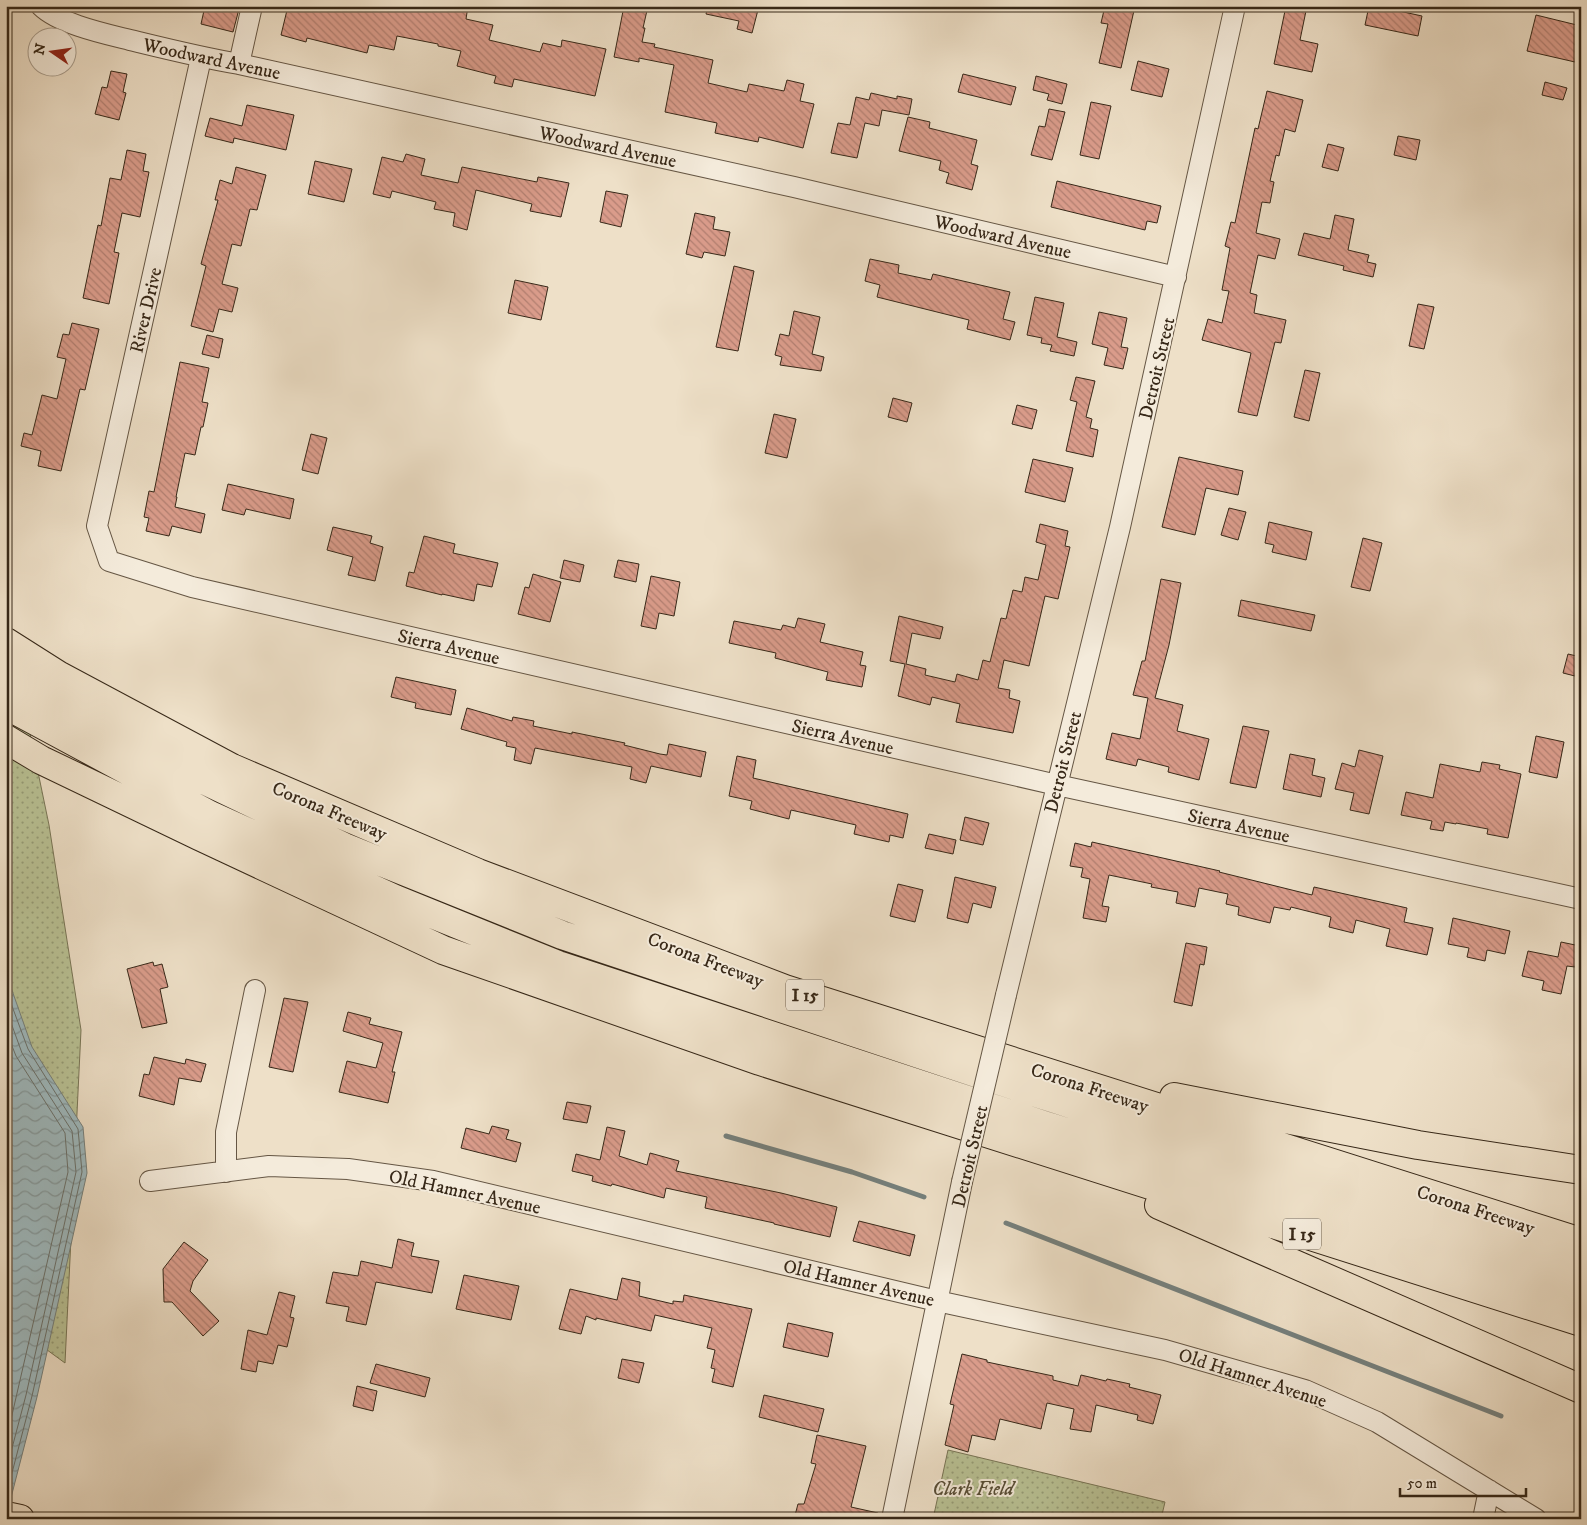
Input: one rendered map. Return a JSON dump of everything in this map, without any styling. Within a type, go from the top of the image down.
[{"type":"main road","name":"Corona Freeway","points":[[6,642],[55,687],[232,768],[478,873],[785,989],[1581,1242]]},
{"type":"main road","points":[[6,673],[55,687],[139,749],[344,847],[562,935],[1036,1093],[1581,1268]]},
{"type":"main road","points":[[6,705],[210,815],[395,899],[558,965],[1044,1126],[1581,1293]]},
{"type":"main road","name":"I 15","points":[[6,739],[41,760],[444,950],[760,1061],[1581,1322]]},
{"type":"main road","points":[[1046,1072],[1418,1145],[1581,1170]]},
{"type":"main road","points":[[1023,1145],[1581,1389]]},
{"type":"main road","points":[[6,1516],[20,1519]]},
{"type":"street","points":[[240,64],[252,6]]},
{"type":"street","name":"Detroit Street","points":[[892,1519],[962,1182],[1120,527],[1234,6]]},
{"type":"street","name":"Woodward Avenue","points":[[42,7],[86,29],[201,58],[240,64],[794,186],[1176,277]]},
{"type":"street","name":"River Drive","points":[[109,561],[97,526],[201,58]]},
{"type":"street","name":"Sierra Avenue","points":[[109,561],[192,588],[1057,785],[1581,899]]},
{"type":"street","points":[[226,1172],[226,1132],[255,990]]},
{"type":"street","name":"Old Hamner Avenue","points":[[150,1182],[269,1166],[348,1169],[433,1181],[937,1301],[1165,1350],[1305,1390],[1378,1422],[1536,1519]]},
{"type":"street","points":[[1483,1519],[1489,1490]]},
{"type":"green space","points":[[6,14],[11,258],[6,335]]},
{"type":"green space","points":[[6,618],[49,825],[81,1030],[65,1363],[6,1320]]},
{"type":"green space","name":"Clark Field","points":[[948,1450],[1165,1502],[1161,1519],[933,1519]]},
{"type":"water","points":[[6,968],[8,979],[32,1047],[83,1127],[87,1173],[37,1397],[6,1517]]},
{"type":"building","points":[[205,6],[226,6],[239,9],[233,32],[201,24]]},
{"type":"building","points":[[288,6],[329,6],[343,10],[344,6],[391,6],[411,11],[412,6],[468,6],[466,19],[493,25],[489,40],[540,52],[543,43],[561,47],[562,40],[606,49],[595,96],[514,79],[512,87],[494,83],[496,76],[457,66],[461,51],[438,46],[438,44],[397,36],[394,50],[369,45],[367,53],[307,38],[306,42],[281,35]]},
{"type":"building","points":[[624,6],[648,6],[642,42],[655,44],[654,47],[713,60],[708,83],[747,92],[749,84],[784,91],[787,80],[804,84],[800,101],[814,104],[803,148],[759,137],[758,142],[715,133],[717,123],[665,112],[674,65],[639,58],[639,62],[614,57]]},
{"type":"building","points":[[708,6],[728,6],[742,9],[742,6],[759,6],[752,33],[737,29],[739,21],[706,14]]},
{"type":"building","points":[[1105,6],[1135,6],[1121,68],[1099,63],[1108,24],[1101,23]]},
{"type":"building","points":[[1286,6],[1307,6],[1300,40],[1318,44],[1312,72],[1274,64]]},
{"type":"building","points":[[1369,6],[1422,16],[1418,36],[1365,25]]},
{"type":"building","points":[[1536,15],[1581,26],[1581,38],[1575,62],[1527,51]]},
{"type":"building","points":[[1138,61],[1169,69],[1162,97],[1131,90]]},
{"type":"building","points":[[111,71],[127,74],[123,92],[126,93],[119,120],[95,114],[102,87],[107,88]]},
{"type":"building","points":[[963,74],[1016,87],[1011,105],[958,92]]},
{"type":"building","points":[[1036,76],[1067,84],[1062,104],[1047,100],[1049,94],[1033,90]]},
{"type":"building","points":[[1545,82],[1567,88],[1563,100],[1542,95]]},
{"type":"building","points":[[1267,91],[1303,100],[1295,132],[1285,129],[1279,156],[1276,155],[1270,181],[1274,182],[1270,203],[1262,202],[1256,233],[1280,239],[1275,259],[1258,255],[1250,293],[1257,295],[1254,313],[1286,320],[1281,343],[1275,342],[1257,416],[1238,412],[1251,353],[1202,340],[1208,319],[1222,323],[1229,291],[1222,290],[1230,248],[1225,246],[1231,222],[1235,223],[1255,128],[1258,129]]},
{"type":"building","points":[[871,93],[897,99],[897,96],[912,99],[909,115],[882,110],[879,126],[865,123],[857,158],[831,153],[838,123],[850,125],[856,97],[869,100]]},
{"type":"building","points":[[1091,102],[1111,106],[1099,159],[1080,155]]},
{"type":"building","points":[[247,105],[294,115],[286,150],[234,138],[233,143],[205,136],[210,118],[242,126]]},
{"type":"building","points":[[1049,109],[1065,112],[1052,160],[1031,155],[1039,126],[1045,127]]},
{"type":"building","points":[[908,117],[930,122],[929,128],[977,140],[971,164],[978,166],[972,190],[946,183],[949,173],[939,170],[941,161],[899,151]]},
{"type":"building","points":[[1398,136],[1420,140],[1416,160],[1394,155]]},
{"type":"building","points":[[1328,144],[1344,148],[1338,171],[1322,167]]},
{"type":"building","points":[[127,150],[146,154],[143,171],[149,172],[140,217],[122,213],[114,252],[119,253],[109,304],[83,298],[98,225],[101,226],[110,178],[121,180]]},
{"type":"building","points":[[406,154],[425,159],[421,175],[458,183],[462,167],[537,182],[538,177],[569,183],[561,217],[530,211],[532,204],[476,190],[467,230],[453,226],[455,213],[434,209],[436,202],[392,191],[390,198],[373,194],[382,157],[403,162]]},
{"type":"building","points":[[315,161],[352,169],[344,202],[308,194]]},
{"type":"building","points":[[236,167],[266,175],[257,210],[250,209],[241,246],[232,244],[222,284],[238,288],[232,312],[219,309],[213,332],[191,326],[206,266],[201,264],[218,200],[215,200],[220,180],[232,184]]},
{"type":"building","points":[[1057,181],[1161,206],[1157,223],[1147,221],[1145,230],[1051,207]]},
{"type":"building","points":[[606,191],[628,195],[621,227],[600,222]]},
{"type":"building","points":[[695,213],[715,217],[713,229],[730,232],[725,256],[704,252],[702,258],[686,254]]},
{"type":"building","points":[[1335,215],[1354,219],[1348,250],[1369,255],[1367,262],[1376,264],[1373,277],[1343,270],[1344,266],[1298,255],[1304,233],[1330,239]]},
{"type":"building","points":[[870,259],[899,265],[898,273],[931,280],[933,274],[1010,292],[1003,319],[1015,322],[1010,340],[967,329],[969,320],[877,297],[880,285],[865,281]]},
{"type":"building","points":[[734,266],[754,271],[738,351],[716,347]]},
{"type":"building","points":[[515,280],[548,287],[541,320],[508,313]]},
{"type":"building","points":[[1035,297],[1064,303],[1057,337],[1077,342],[1074,356],[1050,351],[1052,345],[1041,343],[1042,338],[1027,335]]},
{"type":"building","points":[[1418,304],[1434,307],[1424,349],[1409,346]]},
{"type":"building","points":[[794,311],[820,317],[812,354],[824,357],[821,371],[780,365],[782,357],[775,355],[780,334],[789,336]]},
{"type":"building","points":[[1099,312],[1127,318],[1121,347],[1128,348],[1123,369],[1104,365],[1108,348],[1092,344]]},
{"type":"building","points":[[72,323],[99,329],[85,390],[80,389],[61,471],[38,466],[41,451],[21,446],[24,433],[32,435],[42,395],[57,399],[66,359],[57,357],[63,334],[69,335]]},
{"type":"building","points":[[207,335],[223,339],[219,358],[202,354]]},
{"type":"building","points":[[180,362],[209,368],[202,402],[208,403],[195,455],[185,453],[175,507],[205,514],[201,533],[172,526],[169,536],[146,531],[149,518],[144,517],[149,491],[154,492]]},
{"type":"building","points":[[1305,370],[1320,373],[1309,421],[1294,417]]},
{"type":"building","points":[[1076,377],[1095,381],[1086,417],[1092,419],[1090,428],[1098,430],[1093,457],[1066,451],[1077,402],[1070,400]]},
{"type":"building","points":[[893,398],[912,403],[907,422],[888,417]]},
{"type":"building","points":[[1017,405],[1037,410],[1032,429],[1012,424]]},
{"type":"building","points":[[774,414],[796,419],[787,458],[765,453]]},
{"type":"building","points":[[311,434],[327,438],[318,474],[302,470]]},
{"type":"building","points":[[1179,457],[1243,471],[1238,495],[1206,488],[1195,535],[1162,527]]},
{"type":"building","points":[[1033,459],[1073,468],[1065,502],[1025,492]]},
{"type":"building","points":[[228,484],[294,499],[290,519],[246,509],[244,515],[222,510]]},
{"type":"building","points":[[1229,508],[1246,512],[1238,540],[1221,535]]},
{"type":"building","points":[[1269,522],[1312,532],[1306,560],[1272,552],[1274,545],[1265,543]]},
{"type":"building","points":[[1040,524],[1068,531],[1065,546],[1070,547],[1058,599],[1045,596],[1029,666],[1004,660],[998,688],[1010,690],[1009,698],[1020,701],[1013,733],[956,722],[960,704],[932,697],[930,705],[898,696],[905,664],[890,661],[899,616],[943,627],[940,639],[912,633],[906,664],[926,669],[925,675],[955,682],[957,674],[978,680],[983,660],[990,662],[1001,618],[1006,619],[1013,590],[1022,592],[1025,577],[1038,580],[1046,545],[1036,542]]},
{"type":"building","points":[[333,527],[372,536],[370,543],[383,547],[375,581],[348,575],[353,557],[327,550]]},
{"type":"building","points":[[424,536],[455,544],[453,553],[498,563],[492,587],[477,584],[474,601],[406,586],[409,572],[414,573]]},
{"type":"building","points":[[1363,538],[1382,543],[1370,591],[1351,587]]},
{"type":"building","points":[[564,560],[584,565],[580,582],[560,578]]},
{"type":"building","points":[[618,560],[639,564],[636,582],[614,577]]},
{"type":"building","points":[[533,574],[561,582],[550,622],[518,614],[525,587],[529,588]]},
{"type":"building","points":[[651,576],[680,582],[674,616],[659,613],[656,629],[641,626]]},
{"type":"building","points":[[1161,579],[1181,583],[1169,645],[1155,698],[1183,705],[1177,731],[1209,739],[1199,780],[1168,772],[1169,767],[1138,759],[1136,766],[1106,759],[1112,733],[1140,739],[1148,698],[1133,695],[1142,661],[1145,661]]},
{"type":"building","points":[[1241,600],[1315,615],[1311,631],[1238,616]]},
{"type":"building","points":[[798,618],[825,624],[820,642],[863,652],[860,665],[866,666],[862,687],[826,680],[828,672],[775,658],[776,653],[729,643],[734,621],[781,630],[783,625],[795,628]]},
{"type":"building","points":[[1568,654],[1581,657],[1579,677],[1563,673]]},
{"type":"building","points":[[396,677],[456,690],[451,715],[415,708],[416,703],[391,697]]},
{"type":"building","points":[[467,708],[512,721],[513,717],[534,721],[533,726],[625,743],[624,745],[660,754],[667,755],[669,744],[706,752],[701,777],[651,766],[646,783],[630,779],[632,767],[535,748],[531,764],[514,760],[516,748],[506,746],[507,742],[461,729]]},
{"type":"building","points":[[1243,726],[1269,731],[1256,788],[1230,783]]},
{"type":"building","points":[[1536,736],[1564,742],[1557,778],[1529,772]]},
{"type":"building","points":[[1359,750],[1383,756],[1369,814],[1350,810],[1354,793],[1335,789],[1342,763],[1355,767]]},
{"type":"building","points":[[1290,754],[1315,759],[1312,775],[1325,778],[1321,797],[1283,789]]},
{"type":"building","points":[[737,756],[756,760],[753,778],[908,814],[903,838],[890,835],[889,842],[854,834],[856,825],[791,810],[789,819],[750,809],[752,801],[729,796]]},
{"type":"building","points":[[1482,762],[1500,765],[1499,769],[1521,774],[1508,838],[1487,834],[1488,829],[1456,823],[1445,822],[1443,831],[1430,829],[1432,821],[1401,815],[1406,792],[1433,798],[1440,764],[1480,772]]},
{"type":"building","points":[[965,817],[989,823],[983,845],[960,840]]},
{"type":"building","points":[[929,834],[956,840],[953,854],[925,848]]},
{"type":"building","points":[[1092,842],[1220,871],[1312,895],[1314,887],[1407,908],[1404,922],[1433,928],[1427,955],[1386,946],[1390,929],[1356,920],[1353,933],[1329,927],[1331,917],[1291,907],[1290,910],[1274,907],[1270,923],[1238,915],[1239,907],[1226,904],[1228,894],[1199,888],[1195,907],[1176,903],[1178,892],[1151,887],[1152,884],[1109,875],[1102,906],[1109,907],[1106,922],[1083,918],[1090,879],[1081,877],[1083,868],[1070,866],[1075,843],[1091,847]]},
{"type":"building","points":[[955,877],[996,887],[991,908],[973,903],[968,923],[947,918]]},
{"type":"building","points":[[898,884],[923,890],[915,922],[890,916]]},
{"type":"building","points":[[1453,918],[1510,931],[1505,954],[1487,950],[1485,961],[1467,957],[1469,948],[1448,944]]},
{"type":"building","points":[[1561,942],[1580,946],[1575,967],[1567,966],[1561,994],[1542,990],[1544,981],[1522,976],[1528,951],[1558,957]]},
{"type":"building","points":[[1186,943],[1207,947],[1204,965],[1200,964],[1192,1006],[1174,1002]]},
{"type":"building","points":[[153,962],[154,966],[162,964],[168,987],[160,989],[167,1023],[142,1028],[127,969]]},
{"type":"building","points":[[284,998],[308,1002],[293,1072],[269,1067]]},
{"type":"building","points":[[348,1012],[371,1018],[369,1024],[402,1032],[392,1072],[395,1072],[388,1103],[339,1092],[347,1061],[376,1068],[383,1043],[343,1031]]},
{"type":"building","points":[[154,1057],[185,1064],[186,1059],[206,1064],[201,1082],[179,1078],[174,1105],[139,1096],[144,1074],[149,1075]]},
{"type":"building","points":[[567,1102],[591,1106],[587,1123],[563,1119]]},
{"type":"building","points":[[492,1126],[509,1130],[506,1139],[521,1143],[516,1162],[461,1148],[466,1128],[489,1134]]},
{"type":"building","points":[[607,1127],[625,1131],[619,1156],[647,1165],[650,1153],[679,1161],[676,1171],[837,1207],[830,1237],[705,1208],[707,1197],[666,1188],[664,1198],[612,1184],[611,1186],[592,1181],[593,1176],[572,1171],[576,1154],[600,1160]]},
{"type":"building","points":[[859,1221],[915,1235],[910,1256],[853,1241]]},
{"type":"building","points":[[398,1239],[414,1243],[411,1256],[439,1261],[432,1293],[376,1282],[366,1325],[346,1321],[349,1307],[326,1303],[333,1272],[358,1276],[361,1261],[392,1268]]},
{"type":"building","points":[[184,1242],[208,1260],[193,1281],[190,1291],[219,1321],[203,1336],[172,1302],[164,1302],[163,1269]]},
{"type":"building","points":[[464,1275],[519,1286],[511,1320],[456,1309]]},
{"type":"building","points":[[622,1278],[640,1282],[639,1296],[673,1304],[673,1301],[683,1302],[684,1295],[752,1309],[733,1387],[712,1382],[715,1369],[711,1368],[715,1350],[707,1348],[712,1328],[655,1315],[651,1331],[596,1318],[596,1320],[586,1316],[581,1334],[559,1329],[570,1289],[617,1300]]},
{"type":"building","points":[[279,1292],[295,1296],[290,1317],[294,1318],[287,1347],[278,1345],[273,1364],[258,1361],[256,1372],[241,1369],[248,1330],[267,1335]]},
{"type":"building","points":[[788,1323],[833,1333],[828,1357],[783,1347]]},
{"type":"building","points":[[962,1354],[987,1360],[987,1362],[1053,1376],[1053,1380],[1078,1386],[1081,1375],[1130,1384],[1129,1387],[1161,1395],[1153,1424],[1137,1420],[1138,1415],[1096,1405],[1091,1432],[1070,1429],[1074,1409],[1047,1403],[1041,1429],[1000,1419],[995,1440],[972,1435],[968,1452],[945,1445],[954,1405],[950,1404]]},
{"type":"building","points":[[622,1359],[644,1363],[639,1383],[618,1378]]},
{"type":"building","points":[[376,1364],[430,1378],[425,1397],[370,1383]]},
{"type":"building","points":[[357,1386],[377,1391],[373,1411],[353,1406]]},
{"type":"building","points":[[764,1395],[824,1409],[818,1432],[759,1417]]},
{"type":"building","points":[[817,1435],[866,1446],[851,1507],[878,1513],[877,1519],[794,1519],[798,1504],[804,1504],[816,1464],[811,1463]]},
{"type":"waterway","points":[[726,1136],[852,1172],[924,1197]]},
{"type":"waterway","points":[[1006,1223],[1501,1416]]}]
